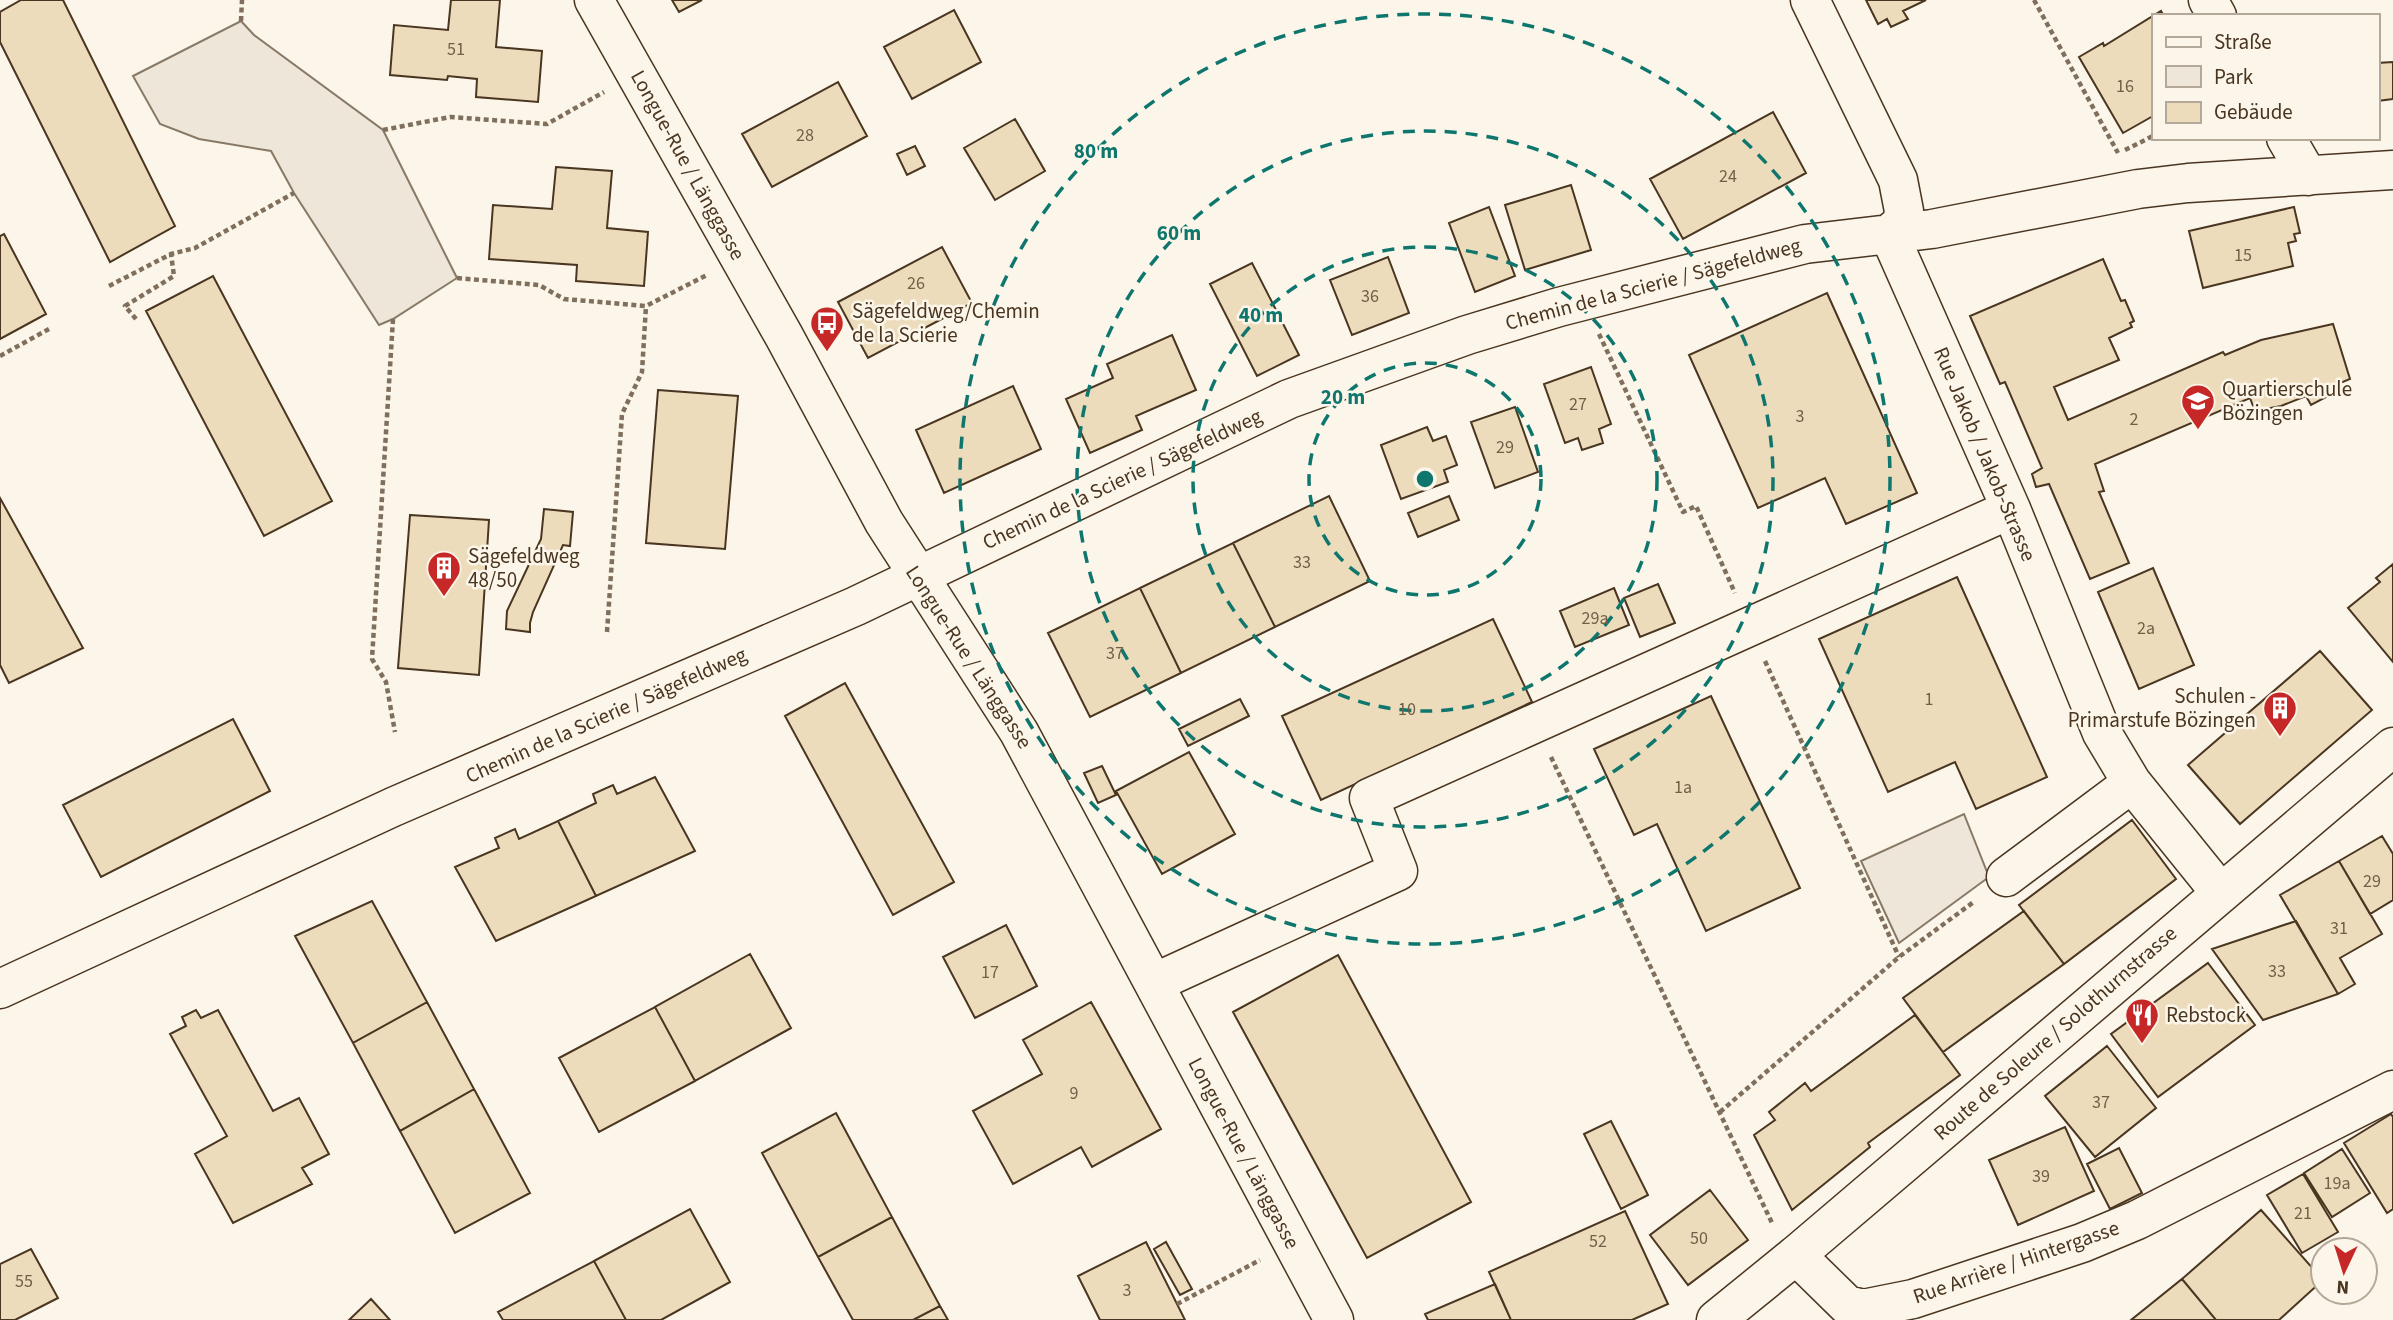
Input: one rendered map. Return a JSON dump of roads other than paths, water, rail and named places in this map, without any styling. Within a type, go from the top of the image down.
[{"type":"street","name":"Longue-Rue / Länggasse","points":[[594,0],[784,335],[884,523],[1019,732],[1334,1320]]},
{"type":"street","points":[[1810,0],[1898,180],[1904,211],[1902,223],[1889,234]]},
{"type":"street","points":[[2287,140],[2308,176]]},
{"type":"street","name":"Chemin de la Scierie / Sägefeldweg","points":[[0,989],[381,813],[856,606],[1289,399],[1411,354],[1559,307],[1805,244],[1932,229],[2188,183],[2393,170]]},
{"type":"street","name":"Rue Jakob / Jakob-Strasse","points":[[1889,234],[2011,509],[2102,733],[2132,783],[2220,892]]},
{"type":"street","points":[[1154,983],[1398,871],[1369,798],[2011,509]]},
{"type":"street","name":"Route de Soleure / Solothurnstrasse","points":[[1716,1320],[1787,1244],[2220,892],[2393,747]]},
{"type":"street","points":[[2007,877],[2132,783]]},
{"type":"street","name":"Rue Arrière / Hintergasse","points":[[1787,1244],[1847,1305],[1863,1309],[1913,1298],[2082,1243],[2137,1220],[2393,1090]]},
{"type":"place","name":"Sägefeldweg/Chemin de la Scierie","points":[[827,353]]},
{"type":"place","name":"Quartierschule Bözingen","points":[[2198,431]]},
{"type":"place","name":"Sägefeldweg 48/50","points":[[444,598]]},
{"type":"place","name":"Schulen - Primarstufe Bözingen","points":[[2280,738]]},
{"type":"place","name":"Rebstock","points":[[2142,1045]]}]
